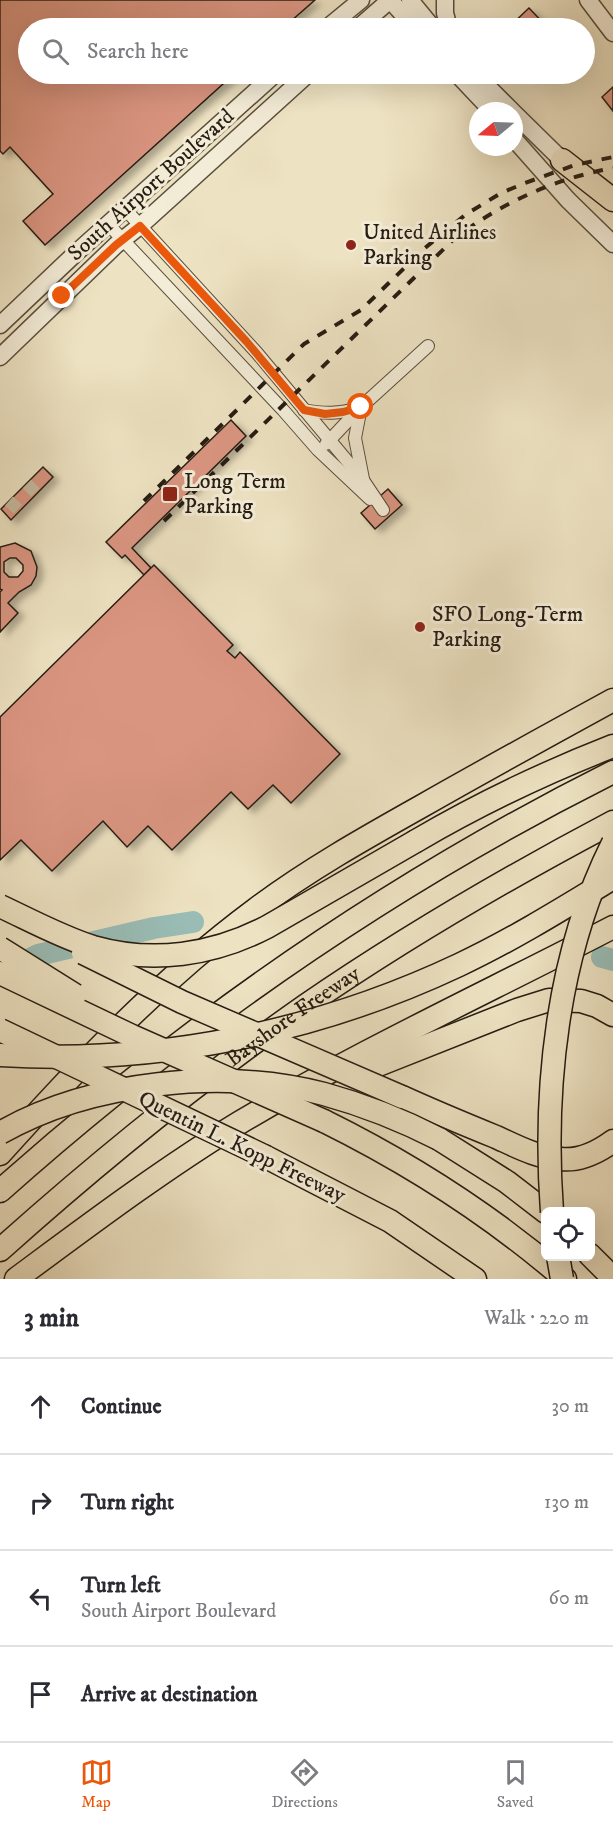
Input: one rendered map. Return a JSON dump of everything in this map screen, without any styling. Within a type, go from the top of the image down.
[{"type":"highway","points":[[562,160],[613,200]]},
{"type":"highway","points":[[0,1154],[63,1084],[135,1011],[257,908],[344,851],[580,716],[613,691]]},
{"type":"highway","points":[[525,748],[613,700]]},
{"type":"highway","points":[[0,907],[67,937],[114,952],[157,956],[203,952],[260,931],[505,792],[613,746]]},
{"type":"highway","name":"Bayshore Freeway","points":[[0,1191],[68,1131],[173,1048],[284,967],[421,879],[514,825],[613,772]]},
{"type":"highway","name":"Bayshore Freeway","points":[[0,1250],[67,1190],[151,1121],[306,1006],[445,916],[613,822]]},
{"type":"highway","points":[[552,1207],[549,1132],[551,1080],[558,1026],[568,973],[582,923],[613,843]]},
{"type":"highway","points":[[0,1055],[57,1058],[151,1052],[246,1036],[337,1013],[409,987],[468,961],[532,927],[613,878]]},
{"type":"highway","points":[[0,907],[136,980],[520,1148],[562,1160],[575,1159],[603,1149],[613,1142]]},
{"type":"highway","points":[[16,1279],[166,1172],[238,1124],[307,1084],[613,927]]},
{"type":"highway","points":[[564,952],[613,939]]},
{"type":"highway","points":[[0,948],[112,1019],[132,1036]]},
{"type":"highway","points":[[0,973],[132,1036],[324,1121],[421,1172],[509,1233],[564,1279]]},
{"type":"highway","points":[[166,1172],[254,1122],[328,1085],[525,1007],[549,1000],[565,999],[597,1006],[613,1015]]},
{"type":"highway","name":"Quentin L. Kopp Freeway","points":[[0,1030],[266,1157],[390,1221],[475,1279]]},
{"type":"highway","points":[[0,1042],[183,1118]]},
{"type":"highway","points":[[0,1133],[38,1115],[79,1101],[157,1084],[202,1081],[283,1086],[323,1094],[404,1121],[473,1159],[541,1208]]},
{"type":"highway","points":[[595,1259],[613,1278]]},
{"type":"highway","points":[[559,1261],[564,1279]]},
{"type":"street","points":[[339,18],[361,0]]},
{"type":"street","points":[[369,18],[390,0],[406,18]]},
{"type":"street","points":[[410,0],[424,18]]},
{"type":"street","points":[[445,0],[446,18]]},
{"type":"street","points":[[588,0],[613,33]]},
{"type":"street","name":"South Airport Boulevard","points":[[0,325],[264,84]]},
{"type":"street","name":"South Airport Boulevard","points":[[0,357],[122,240],[297,84]]},
{"type":"street","points":[[466,84],[483,102]]},
{"type":"street","points":[[485,84],[503,102]]},
{"type":"street","points":[[523,122],[613,213]]},
{"type":"street","points":[[523,149],[568,200],[613,244]]},
{"type":"street","points":[[108,224],[318,450],[383,510],[363,480],[246,341],[125,209]]},
{"type":"street","points":[[318,450],[428,346]]},
{"type":"street","points":[[304,410],[325,414],[361,407]]},
{"type":"street","points":[[361,407],[356,438],[363,480]]},
{"type":"building","points":[[0,0],[315,0],[294,18],[18,18],[18,84],[223,84],[45,245],[23,221],[53,194],[10,147],[3,154],[0,151]]},
{"type":"building","points":[[529,8],[538,18],[518,18]]},
{"type":"building","points":[[613,87],[613,111],[602,97]]},
{"type":"building","name":"Long Term Parking","points":[[231,420],[246,436],[132,548],[151,568],[144,575],[125,555],[122,558],[106,542]]},
{"type":"building","points":[[43,467],[53,477],[11,520],[1,509]]},
{"type":"building","points":[[388,489],[402,505],[375,529],[361,513]]},
{"type":"building","points":[[15,543],[31,551],[37,567],[36,576],[31,585],[19,592],[8,603],[18,613],[0,632],[0,592],[2,590],[0,589],[0,547]],"holes":[[[10,558],[16,558],[23,565],[23,571],[18,577],[9,577],[4,572],[4,562]]]},
{"type":"building","points":[[154,565],[233,645],[227,651],[235,658],[240,652],[340,754],[291,803],[273,785],[248,809],[231,792],[172,850],[148,826],[127,847],[103,821],[52,871],[21,840],[0,860],[0,717]]},
{"type":"waterway","points":[[7,971],[38,955],[154,928],[193,922]]},
{"type":"waterway","points":[[602,957],[613,960]]},
{"type":"tunnel","points":[[27,484],[37,494]]},
{"type":"tunnel","points":[[9,501],[20,511]]},
{"type":"railway","points":[[144,501],[304,344],[361,310],[425,248],[465,215],[501,193],[525,183],[575,165],[613,157]]},
{"type":"railway","points":[[164,521],[454,239],[490,214],[529,194],[570,179],[613,168]]},
{"type":"place","name":"United Airlines Parking","points":[[351,245]]},
{"type":"place","name":"Long Term Parking","points":[[170,494]]},
{"type":"place","name":"SFO Long-Term Parking","points":[[420,627]]},
{"type":"route","points":[[62,296],[116,245],[140,226],[246,341],[304,410],[325,414],[361,407]]}]
